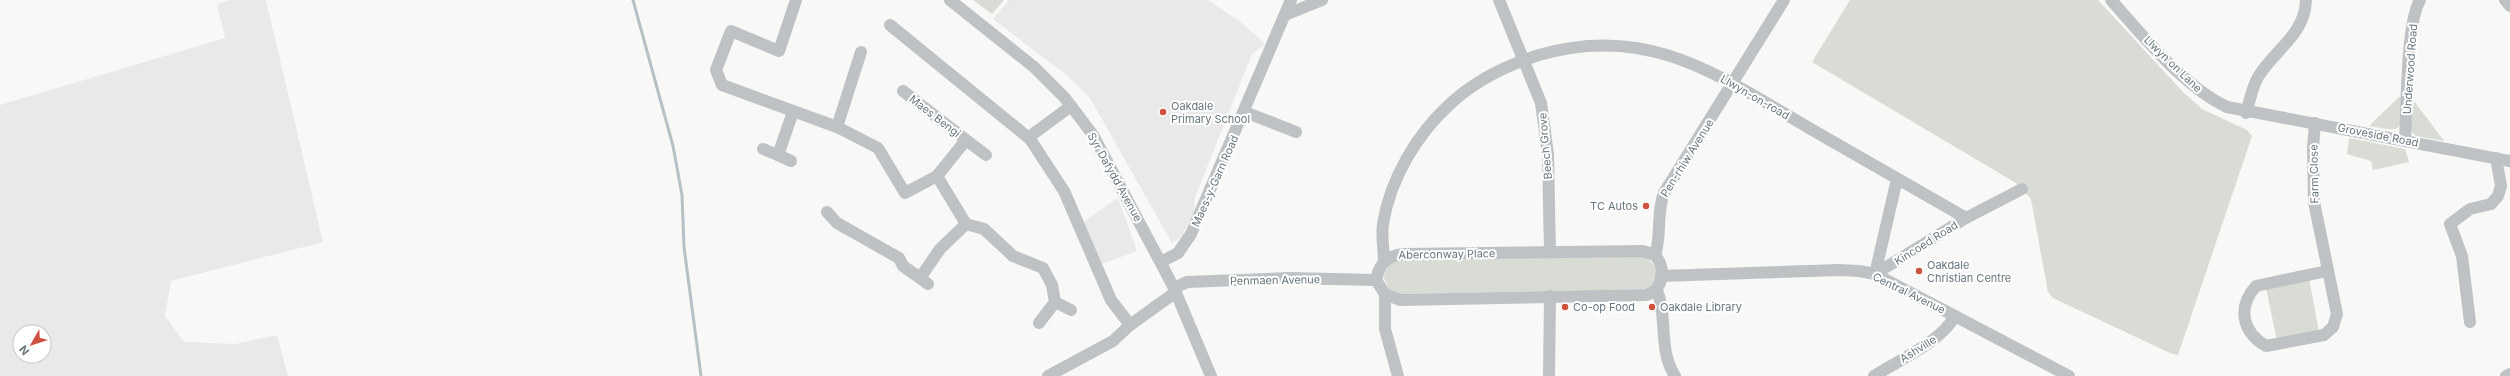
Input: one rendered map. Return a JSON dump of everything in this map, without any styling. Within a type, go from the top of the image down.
[{"type":"street","points":[[796,0],[778,51],[731,31],[716,70],[722,85],[793,112],[837,126],[878,148],[904,193],[937,176],[966,224],[984,229],[1013,256],[1043,268],[1052,285],[1055,302],[1039,323]]},
{"type":"street","name":"Syr Dafydd Avenue","points":[[950,0],[1034,67],[1071,106],[1102,148],[1175,290],[1211,376]]},
{"type":"street","name":"Maes-y-Garn Road","points":[[1161,262],[1178,253],[1191,234],[1245,112],[1291,0]]},
{"type":"street","points":[[1285,15],[1322,0]]},
{"type":"street","name":"Beech Grove","points":[[1499,0],[1525,59],[1541,103],[1546,128],[1550,252]]},
{"type":"street","points":[[1733,84],[1784,0]]},
{"type":"street","name":"Llwyn on Lane","points":[[2111,0],[2184,77],[2206,95],[2227,107],[2246,113]]},
{"type":"street","points":[[2246,113],[2257,79],[2270,60],[2297,33],[2306,11],[2306,0]]},
{"type":"street","name":"Underwood Road","points":[[2405,139],[2414,9],[2420,0]]},
{"type":"street","points":[[2505,0],[2510,6]]},
{"type":"street","points":[[890,25],[1029,137],[1064,191],[1111,300],[1130,326]]},
{"type":"street","name":"Llwyn-on-road","points":[[1384,262],[1383,226],[1386,213],[1405,164],[1418,141],[1431,124],[1460,95],[1480,81],[1525,59],[1555,50],[1608,44],[1661,52],[1688,61],[1733,84],[1966,218]]},
{"type":"street","points":[[837,126],[861,52]]},
{"type":"street","name":"Pen-rhiw Avenue","points":[[1661,276],[1660,265],[1655,255],[1659,244],[1660,204],[1664,193],[1733,84]]},
{"type":"street","name":"Maes Bengi","points":[[903,91],[986,155]]},
{"type":"street","points":[[1029,137],[1071,106]]},
{"type":"street","points":[[778,155],[793,112]]},
{"type":"street","points":[[1245,112],[1296,132]]},
{"type":"street","name":"Groveside Road","points":[[2246,113],[2315,123],[2405,139],[2510,161]]},
{"type":"street","name":"Farm Close","points":[[2315,123],[2313,147],[2314,202],[2337,314],[2333,327],[2324,335],[2266,346],[2250,334],[2243,306],[2248,295],[2256,286],[2327,271]]},
{"type":"street","name":"Maes Bengi","points":[[937,176],[966,140]]},
{"type":"street","points":[[762,149],[791,161]]},
{"type":"street","points":[[2470,322],[2462,256],[2450,224],[2470,209],[2491,204],[2498,196],[2501,186],[2496,158]]},
{"type":"street","name":"Kincoed Road","points":[[1875,274],[1897,179]]},
{"type":"street","name":"Kincoed Road","points":[[1875,274],[1966,218],[2022,189]]},
{"type":"street","points":[[827,212],[837,223],[899,258],[903,266],[924,281],[940,249],[954,238],[966,224]]},
{"type":"street","name":"Aberconway Place","points":[[1376,280],[1380,266],[1384,262],[1395,255],[1404,254],[1637,250],[1655,255]]},
{"type":"street","name":"Central Avenue","points":[[1661,276],[1839,270],[1859,271],[1875,274],[2069,376]]},
{"type":"street","points":[[1661,276],[1657,290],[1661,301],[1665,350],[1667,361],[1675,376]]},
{"type":"street","name":"Penmaen Avenue","points":[[1048,376],[1113,341],[1175,290],[1187,282],[1288,278],[1376,280]]},
{"type":"street","points":[[1376,280],[1386,294],[1400,300],[1646,295],[1657,290]]},
{"type":"street","points":[[1386,294],[1385,329],[1398,376]]},
{"type":"street","points":[[1549,376],[1550,296]]},
{"type":"street","points":[[1055,302],[1071,310]]},
{"type":"street","name":"Ashville","points":[[1874,376],[1939,336],[1950,326],[1955,316]]},
{"type":"street","points":[[2506,376],[2510,374]]},
{"type":"shaded area","points":[[229,0],[266,0],[323,242],[171,281],[165,316],[184,342],[235,344],[277,335],[288,376],[0,376],[0,105],[225,38],[217,4]]},
{"type":"shaded area","points":[[973,0],[1004,0],[992,14]]},
{"type":"shaded area","name":"Oakdale Primary School","points":[[1009,0],[1208,0],[1242,23],[1265,44],[1252,54],[1194,200],[1195,212],[1181,237],[1172,243],[1090,98],[1069,77],[993,19]]},
{"type":"shaded area","points":[[1850,0],[2098,0],[2183,92],[2202,109],[2247,130],[2252,136],[2178,355],[2170,353],[2053,298],[2048,292],[2031,199],[2016,183],[1812,62]]},
{"type":"shaded area","points":[[2399,97],[2403,99],[2400,124],[2398,128],[2388,129],[2369,126]]},
{"type":"shaded area","points":[[2411,97],[2444,141],[2416,136],[2410,130]]},
{"type":"shaded area","points":[[2349,138],[2405,149],[2409,162],[2373,170],[2371,161],[2347,154]]},
{"type":"shaded area","points":[[1118,198],[1137,251],[1099,265],[1082,223]]},
{"type":"shaded area","points":[[1641,255],[1653,264],[1656,271],[1657,279],[1648,289],[1399,294],[1390,291],[1383,276],[1390,263],[1400,259]]},
{"type":"shaded area","points":[[2309,278],[2319,332],[2277,341],[2266,288]]},
{"type":"waterway","points":[[633,0],[673,146],[682,195],[684,247],[701,376]]},
{"type":"place","name":"Oakdale Primary School","points":[[1163,112]]},
{"type":"place","name":"TC Autos","points":[[1646,206]]},
{"type":"place","name":"Oakdale Christian Centre","points":[[1919,271]]},
{"type":"place","name":"Co-op Food","points":[[1565,307]]},
{"type":"place","name":"Oakdale Library","points":[[1652,307]]}]
